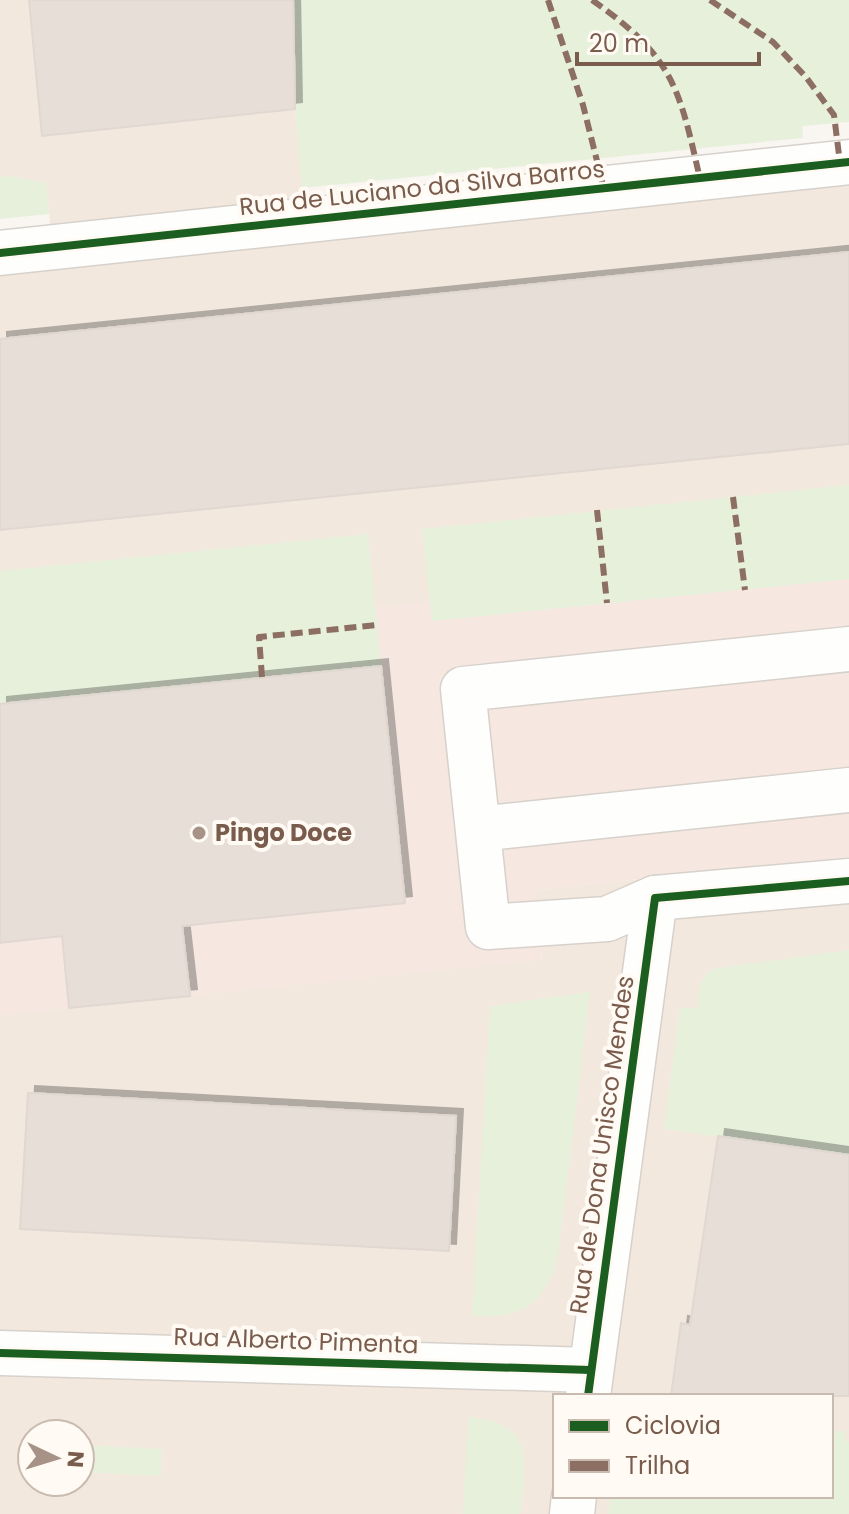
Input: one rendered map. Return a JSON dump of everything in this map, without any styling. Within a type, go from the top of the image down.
[{"type":"street","name":"Rua de Luciano da Silva Barros","points":[[0,253],[849,162]]},
{"type":"street","points":[[849,649],[463,689],[488,927],[607,919],[655,898],[849,881]]},
{"type":"street","points":[[478,829],[849,790]]},
{"type":"street","name":"Rua de Dona Unisco Mendes","points":[[590,1383],[655,898]]},
{"type":"street","name":"Rua Alberto Pimenta","points":[[0,1353],[590,1383]]},
{"type":"shaded area","points":[[0,0],[293,0],[295,109],[306,217],[52,243],[46,183],[0,177]]},
{"type":"shaded area","points":[[849,171],[849,579],[432,621],[430,602],[376,608],[381,666],[0,704],[0,259]]},
{"type":"shaded area","points":[[849,579],[849,857],[535,890],[542,960],[0,1015],[0,704],[381,666],[375,608],[430,602],[433,621]]},
{"type":"shaded area","points":[[650,878],[586,1362],[0,1348],[0,1015],[542,959],[534,890]]},
{"type":"shaded area","points":[[849,887],[849,1514],[576,1514],[579,1498],[833,1498],[833,1394],[592,1394],[660,903]]},
{"type":"shaded area","points":[[0,1358],[586,1374],[583,1394],[553,1394],[553,1498],[556,1498],[567,1514],[0,1514]]},
{"type":"green space","points":[[293,0],[849,0],[849,122],[802,126],[803,138],[302,188],[295,109]]},
{"type":"green space","points":[[0,177],[46,183],[49,214],[0,219]]},
{"type":"green space","points":[[849,485],[849,579],[432,621],[422,529]]},
{"type":"green space","points":[[368,534],[381,666],[0,704],[0,571]]},
{"type":"green space","points":[[849,950],[849,1155],[664,1129],[680,1007],[697,1009],[701,984],[711,970]]},
{"type":"green space","points":[[590,992],[558,1256],[553,1273],[538,1297],[528,1306],[504,1315],[472,1316],[490,1006]]},
{"type":"green space","points":[[468,1417],[490,1420],[506,1427],[516,1436],[525,1462],[520,1514],[463,1514]]},
{"type":"green space","points":[[833,1430],[845,1432],[845,1441],[849,1442],[849,1514],[608,1514],[611,1498],[833,1498]]},
{"type":"green space","points":[[96,1446],[162,1449],[161,1476],[96,1473]]},
{"type":"building","points":[[29,0],[293,0],[295,109],[42,136]]},
{"type":"building","points":[[849,252],[849,444],[0,530],[0,339]]},
{"type":"building","name":"Pingo Doce","points":[[381,666],[405,903],[182,926],[190,996],[69,1008],[62,936],[0,943],[0,704]]},
{"type":"building","points":[[28,1093],[456,1116],[449,1251],[20,1229]]},
{"type":"building","points":[[718,1136],[849,1155],[849,1396],[671,1394],[681,1323],[690,1325]]},
{"type":"marked path","points":[[548,0],[583,105],[604,189]]},
{"type":"marked path","points":[[592,0],[640,39],[668,76],[686,120],[700,179]]},
{"type":"marked path","points":[[710,0],[773,42],[806,77],[834,115],[840,163]]},
{"type":"marked path","points":[[733,497],[745,590]]},
{"type":"marked path","points":[[597,510],[607,603]]},
{"type":"marked path","points":[[262,677],[259,637],[377,625]]},
{"type":"cycle path","points":[[0,253],[849,162]]},
{"type":"cycle path","points":[[588,1394],[655,898],[849,881]]},
{"type":"cycle path","points":[[0,1353],[591,1370]]},
{"type":"place","name":"Pingo Doce","points":[[199,833]]}]
